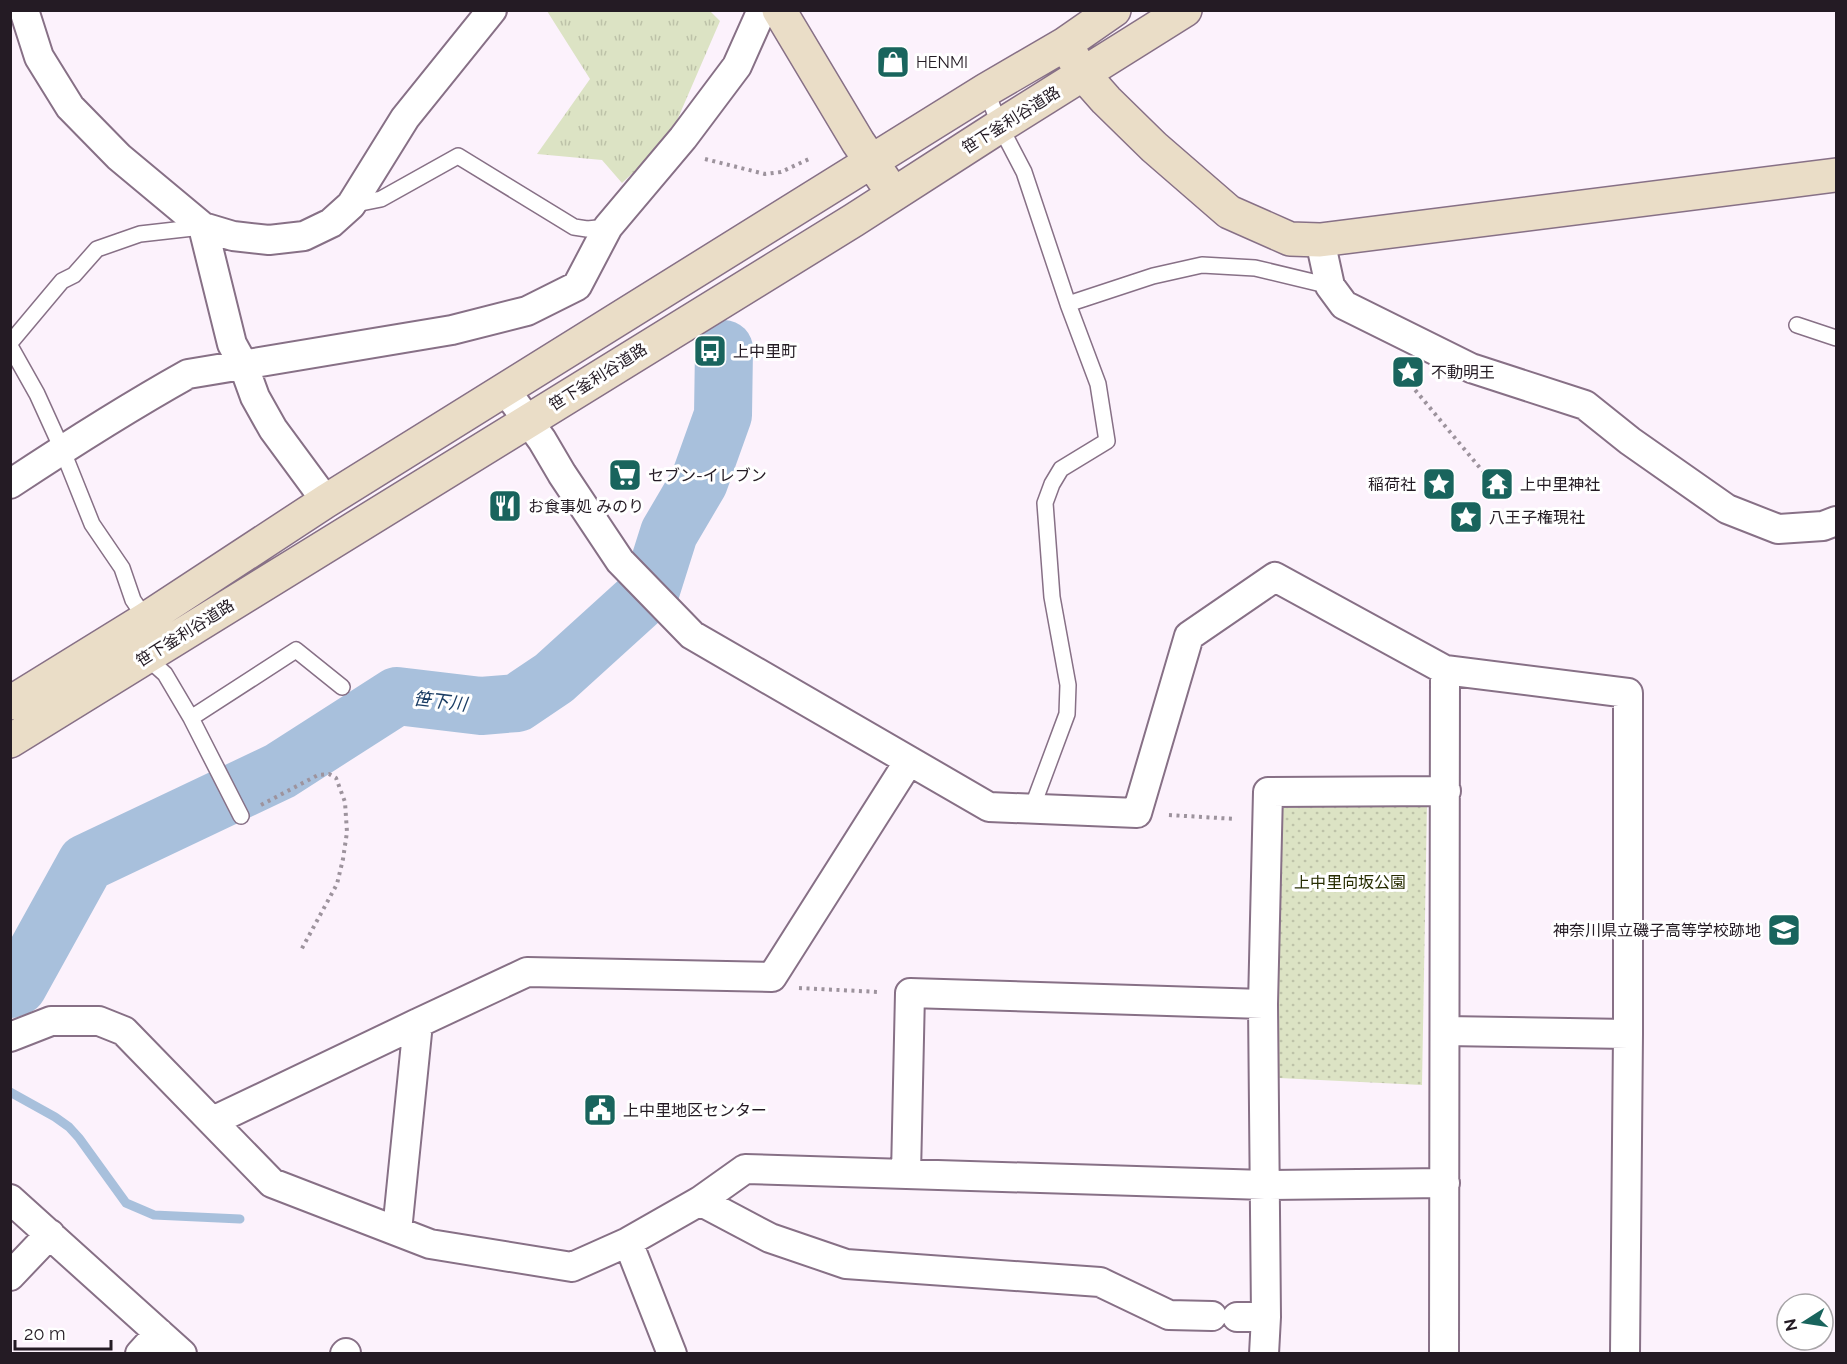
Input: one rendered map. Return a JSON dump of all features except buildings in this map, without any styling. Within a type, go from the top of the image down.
[{"type":"street","points":[[24,10],[39,57],[70,107],[119,157],[203,227],[233,236],[269,240],[304,236],[331,222],[351,205],[405,117],[492,10]]},
{"type":"street","points":[[10,484],[62,449],[188,374],[452,330],[527,311],[577,286],[608,227],[683,138],[737,66],[762,10]]},
{"type":"street","points":[[779,10],[858,142],[893,194]]},
{"type":"street","name":"笹下釜利谷道路","points":[[10,703],[136,625],[326,501],[986,90],[1065,44],[1114,10]]},
{"type":"street","name":"笹下釜利谷道路","points":[[10,741],[844,226],[1185,10]]},
{"type":"street","points":[[1065,44],[1083,74],[1154,147],[1229,212],[1290,239],[1320,240],[1835,179]]},
{"type":"street","points":[[203,227],[232,344],[243,364],[255,397],[273,429],[326,501]]},
{"type":"street","points":[[1320,240],[1330,286],[1344,304],[1471,368],[1584,405],[1630,441],[1726,509],[1778,529],[1823,526],[1836,521]]},
{"type":"street","points":[[506,391],[542,440],[620,561],[692,635],[989,807],[1137,813],[1189,636],[1275,577],[1445,670],[1628,693],[1629,1034],[1625,1353]]},
{"type":"street","points":[[1444,1353],[1445,670]]},
{"type":"street","points":[[213,1121],[527,972],[772,977],[909,761]]},
{"type":"street","points":[[1264,1353],[1266,1317],[1263,1004],[1268,792],[1446,791]]},
{"type":"street","points":[[906,1174],[910,993],[1263,1004]]},
{"type":"street","points":[[10,1036],[51,1021],[99,1021],[124,1031],[272,1183],[430,1244],[572,1267],[628,1242],[700,1201],[745,1169],[1264,1185],[1445,1183]]},
{"type":"street","points":[[397,1231],[418,1023]]},
{"type":"street","points":[[1445,1031],[1629,1034]]},
{"type":"street","points":[[10,1199],[182,1353]]},
{"type":"street","points":[[700,1201],[770,1238],[846,1264],[1100,1282],[1169,1315],[1266,1317]]},
{"type":"street","points":[[10,1276],[50,1234]]},
{"type":"street","points":[[628,1242],[672,1353]]},
{"type":"street","points":[[140,1353],[159,1333]]},
{"type":"lane","points":[[986,90],[1000,126],[1024,172],[1068,304],[1098,384],[1107,441],[1061,469],[1045,502],[1052,597],[1068,685],[1066,714],[1032,808]]},
{"type":"lane","points":[[351,205],[381,199],[458,156],[574,227],[587,229],[608,227]]},
{"type":"lane","points":[[203,227],[140,234],[97,249],[74,275],[62,281],[10,345],[62,449],[92,524],[122,568],[133,600],[136,625],[146,657],[165,674],[191,718],[240,814]]},
{"type":"lane","points":[[1068,304],[1153,276],[1202,265],[1255,268],[1330,286]]},
{"type":"lane","points":[[1797,325],[1836,338]]},
{"type":"lane","points":[[191,718],[296,650],[342,687]]},
{"type":"path","points":[[672,149],[731,167],[765,174],[781,172],[819,154]]},
{"type":"path","points":[[1395,366],[1490,480]]},
{"type":"path","points":[[240,814],[318,775],[329,774],[336,778],[345,802],[347,832],[343,859],[337,884],[300,952]]},
{"type":"path","points":[[1137,813],[1267,821]]},
{"type":"path","points":[[772,977],[785,988],[910,993]]},
{"type":"green space","points":[[547,11],[710,11],[720,21],[669,139],[622,183],[602,160],[537,154],[590,79]]},
{"type":"green space","name":"上中里向坂公園","points":[[1427,804],[1422,1085],[1279,1078],[1274,808]]},
{"type":"waterway","name":"笹下川","points":[[10,989],[18,986],[86,863],[280,771],[397,696],[481,706],[517,703],[554,678],[651,590],[669,533],[699,482],[723,415],[724,349]]},
{"type":"waterway","points":[[10,1092],[69,1127],[126,1203],[154,1215],[240,1219]]},
{"type":"place","name":"HENMI","points":[[893,62]]},
{"type":"place","name":"上中里町","points":[[710,351]]},
{"type":"place","name":"不動明王","points":[[1408,372]]},
{"type":"place","name":"セブン-イレブン","points":[[625,475]]},
{"type":"place","name":"稲荷社","points":[[1439,484]]},
{"type":"place","name":"上中里神社","points":[[1497,484]]},
{"type":"place","name":"お食事処 みのり","points":[[505,506]]},
{"type":"place","name":"八王子権現社","points":[[1466,517]]},
{"type":"place","name":"神奈川県立磯子高等学校跡地","points":[[1784,930]]},
{"type":"place","name":"上中里地区センター","points":[[600,1110]]}]
